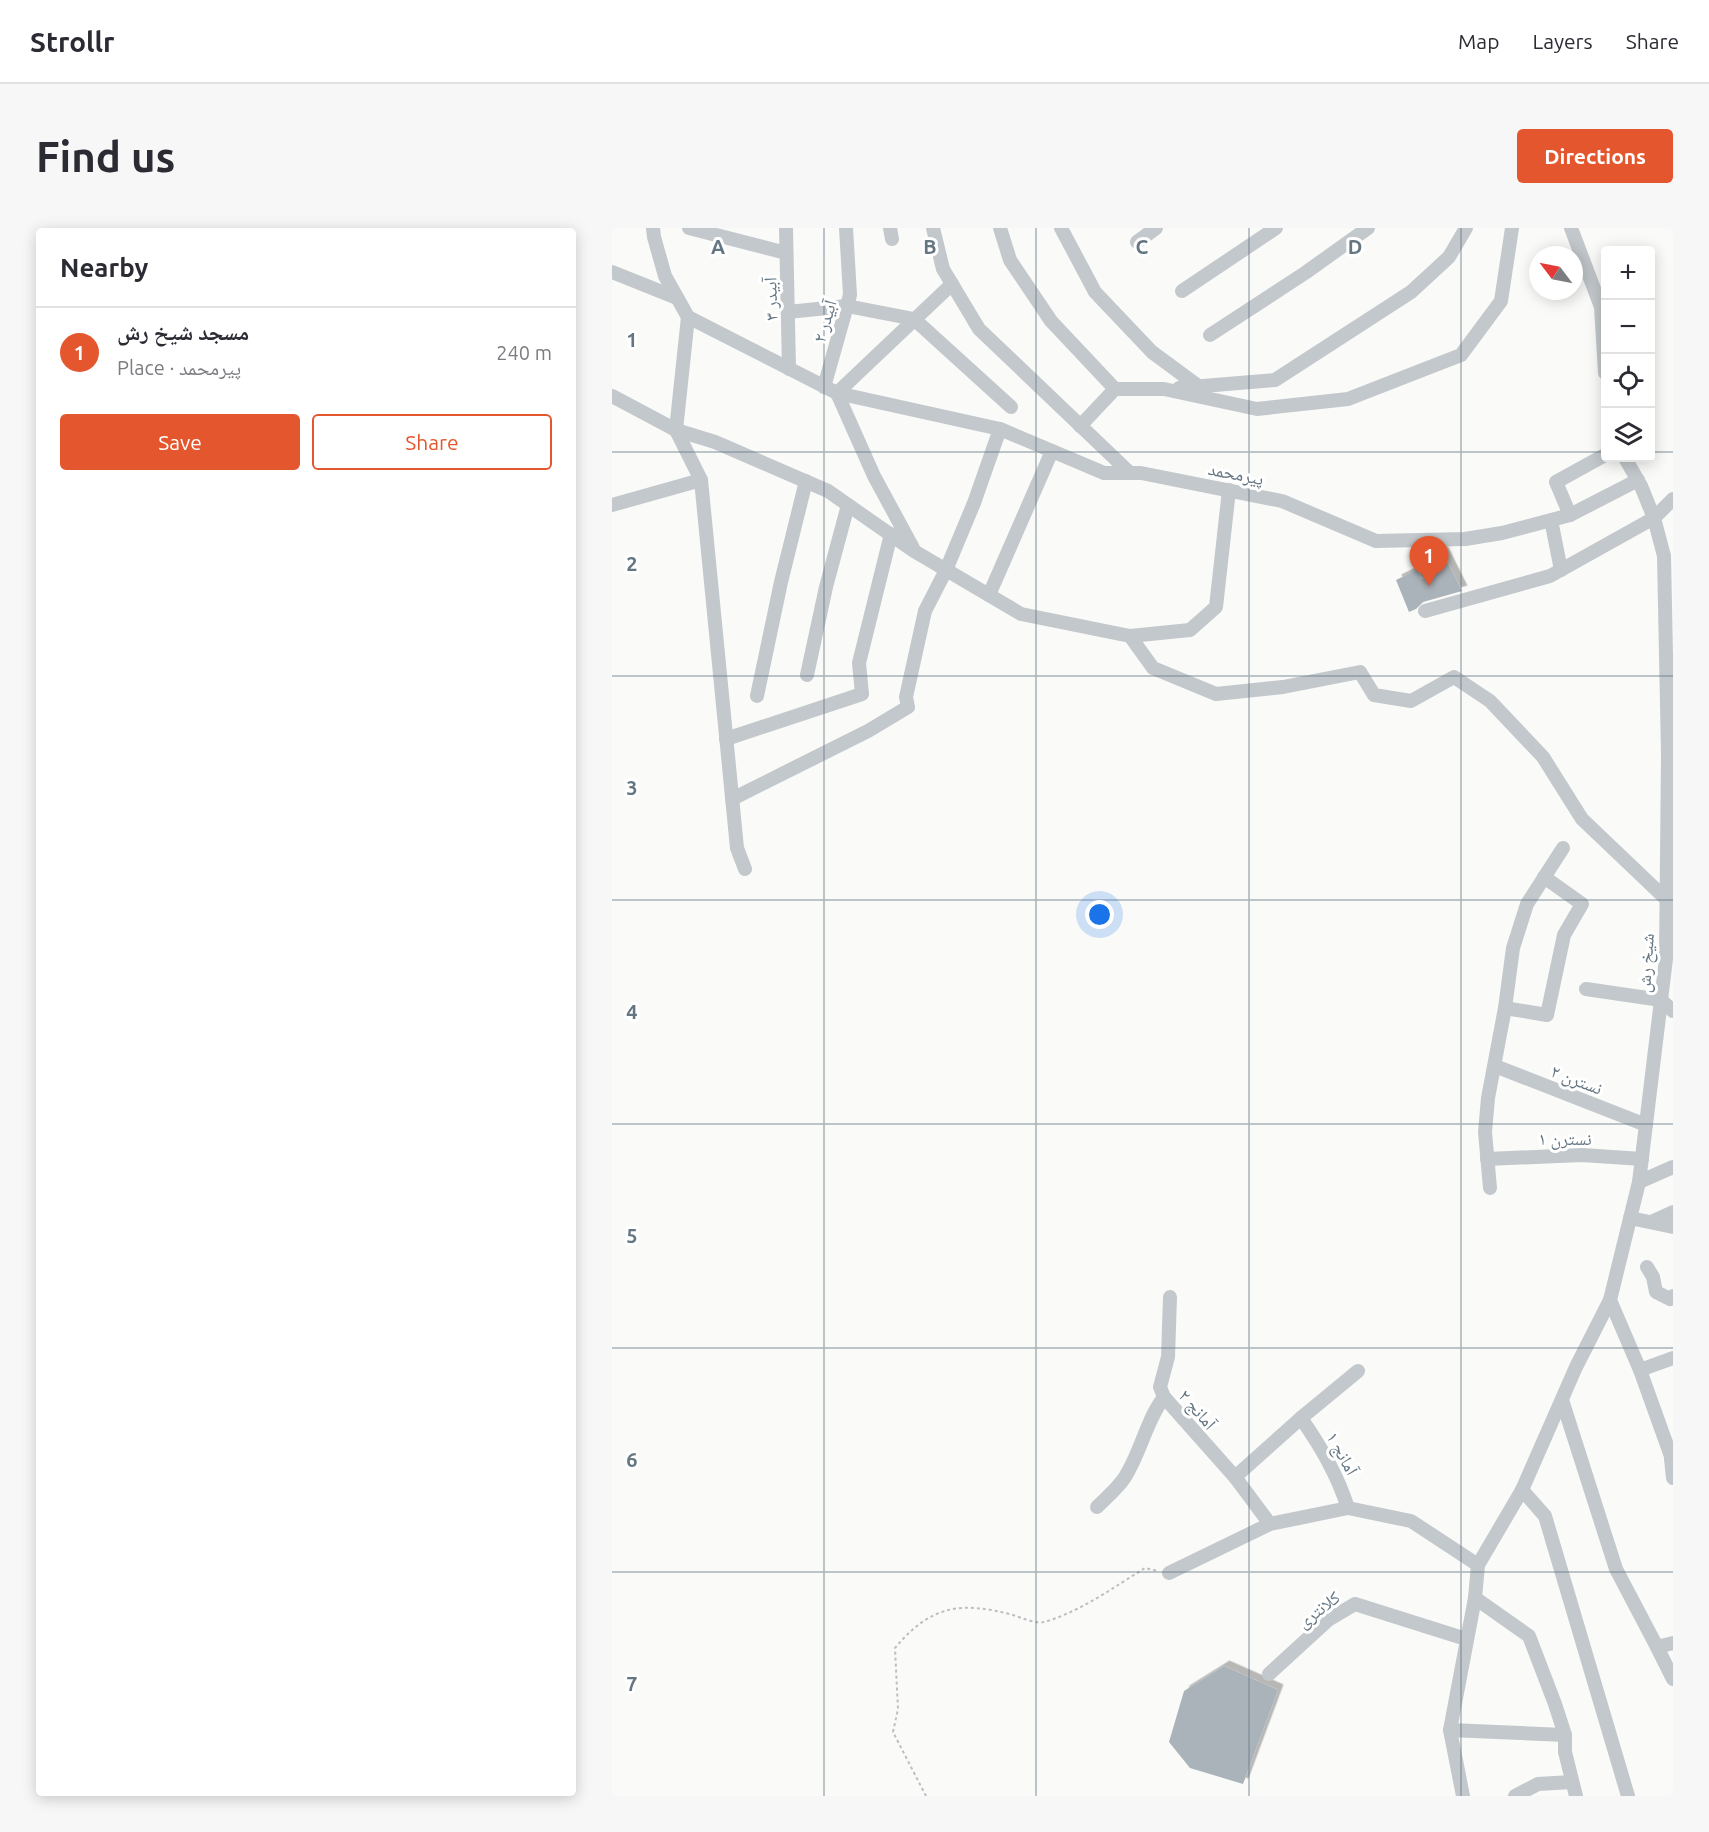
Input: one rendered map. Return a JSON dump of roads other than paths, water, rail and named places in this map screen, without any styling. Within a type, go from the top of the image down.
[{"type":"street","points":[[653,228],[665,276],[688,317],[675,430],[701,480],[737,849],[745,869]]},
{"type":"street","points":[[689,228],[786,253]]},
{"type":"street","name":"آبیدر ۳","points":[[786,228],[789,369]]},
{"type":"street","name":"آبیدر ۲","points":[[830,390],[850,295],[846,228]]},
{"type":"street","points":[[933,228],[943,269],[979,329],[1130,473]]},
{"type":"street","points":[[1000,228],[1010,260],[1051,321],[1115,389]]},
{"type":"street","points":[[1061,228],[1095,292],[1152,352],[1198,386]]},
{"type":"street","points":[[1137,242],[1155,228]]},
{"type":"street","points":[[1182,291],[1276,228]]},
{"type":"street","points":[[1210,335],[1305,273],[1368,228]]},
{"type":"street","points":[[1080,426],[1115,389],[1164,389],[1275,380],[1411,292],[1449,257],[1466,228]]},
{"type":"street","points":[[1164,389],[1257,409],[1348,399],[1461,356],[1501,302],[1512,228]]},
{"type":"street","points":[[1571,228],[1601,308],[1604,354]]},
{"type":"street","points":[[612,272],[677,298]]},
{"type":"street","points":[[914,551],[830,390],[952,284]]},
{"type":"street","points":[[788,312],[847,306],[914,319],[1011,407]]},
{"type":"street","name":"پیرمحمد","points":[[688,317],[830,390],[1000,429],[1104,473],[1141,473],[1282,501],[1376,541],[1465,539],[1502,533],[1570,515],[1638,480]]},
{"type":"street","points":[[612,396],[675,430],[715,442],[828,491],[914,551],[1021,614],[1130,636],[1190,630],[1216,607],[1229,490]]},
{"type":"street","points":[[732,799],[868,731],[908,708],[906,697],[925,611],[946,570],[974,503],[1000,429]]},
{"type":"street","points":[[989,595],[1052,451]]},
{"type":"street","points":[[1570,515],[1556,482],[1601,457]]},
{"type":"street","name":"شیخ رش","points":[[1478,1565],[1522,1490],[1610,1299],[1639,1182],[1666,959],[1670,734],[1669,563],[1654,518],[1638,480],[1627,462]]},
{"type":"street","points":[[612,505],[701,480]]},
{"type":"street","points":[[757,696],[781,582],[806,481]]},
{"type":"street","points":[[1425,611],[1550,576],[1654,518],[1673,499]]},
{"type":"street","points":[[807,675],[826,588],[848,505]]},
{"type":"street","points":[[1551,520],[1562,570]]},
{"type":"street","points":[[726,739],[862,694],[860,663],[891,534]]},
{"type":"street","points":[[1130,636],[1153,668],[1216,694],[1283,687],[1360,672],[1374,695],[1411,701],[1454,677],[1490,701],[1543,757],[1582,819],[1666,898]]},
{"type":"street","points":[[1490,1188],[1485,1132],[1488,1098],[1505,1008],[1513,948],[1527,904],[1563,848]]},
{"type":"street","points":[[1505,1008],[1547,1016],[1564,935],[1582,904],[1544,878]]},
{"type":"street","points":[[1586,989],[1661,1000],[1673,1011]]},
{"type":"street","name":"نسترن ۲","points":[[1495,1066],[1646,1125]]},
{"type":"street","name":"نسترن ۱","points":[[1487,1159],[1582,1155],[1642,1159]]},
{"type":"street","points":[[1639,1182],[1673,1167]]},
{"type":"street","points":[[1651,1222],[1673,1212]]},
{"type":"street","points":[[1630,1218],[1673,1227]]},
{"type":"street","points":[[1647,1267],[1653,1277],[1656,1292],[1670,1299],[1673,1296]]},
{"type":"street","name":"آمانج ۲","points":[[1170,1297],[1168,1357],[1160,1387],[1164,1397],[1235,1477],[1270,1524]]},
{"type":"street","points":[[1610,1299],[1640,1371],[1672,1461],[1673,1478]]},
{"type":"street","points":[[1640,1371],[1673,1358]]},
{"type":"street","points":[[1235,1477],[1300,1418],[1358,1371]]},
{"type":"street","points":[[1097,1508],[1124,1478],[1156,1408],[1164,1397]]},
{"type":"street","points":[[1562,1400],[1616,1569],[1673,1679]]},
{"type":"street","name":"آمانج ۱","points":[[1300,1418],[1324,1453],[1340,1483],[1348,1508]]},
{"type":"street","points":[[1522,1490],[1545,1516],[1628,1796]]},
{"type":"street","points":[[1169,1573],[1270,1524],[1348,1508],[1412,1521],[1478,1565],[1450,1730],[1463,1796]]},
{"type":"street","points":[[1474,1598],[1529,1636],[1565,1735],[1565,1752],[1574,1789],[1538,1784],[1519,1795]]},
{"type":"street","name":"کلانتری","points":[[1269,1674],[1328,1620],[1355,1604],[1466,1639]]},
{"type":"street","points":[[1657,1647],[1673,1643]]},
{"type":"street","points":[[1450,1730],[1565,1735]]},
{"type":"place","name":"مسجد شیخ رش","points":[[1429,586]]}]
